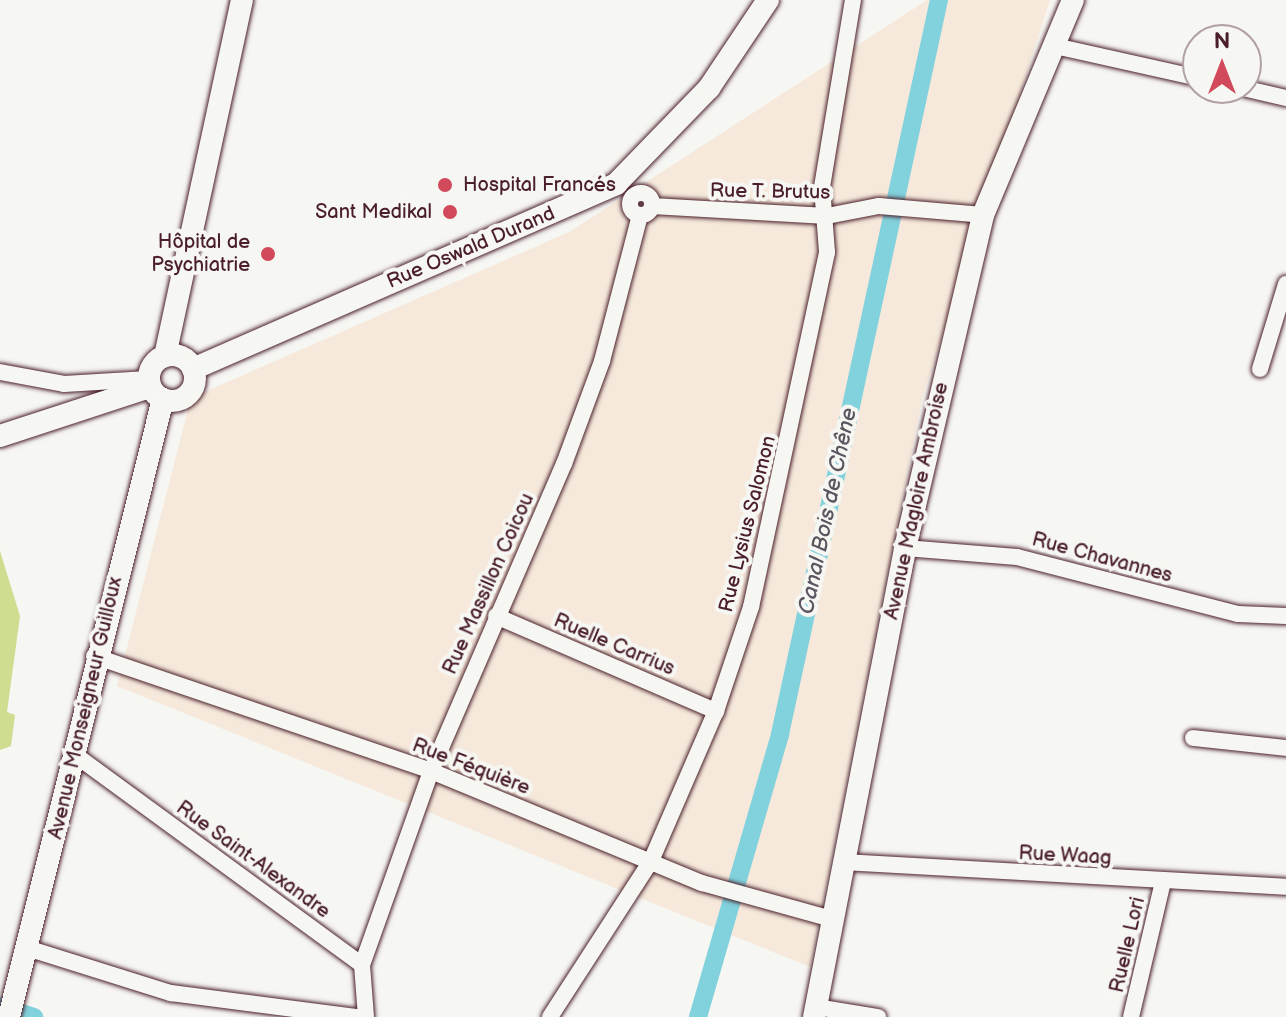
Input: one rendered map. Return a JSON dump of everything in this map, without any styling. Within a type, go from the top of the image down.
[{"type":"street","points":[[154,388],[165,356],[242,0]]},
{"type":"street","name":"Rue Oswald Durand","points":[[193,369],[624,192],[709,88],[768,0]]},
{"type":"street","name":"Rue Lysius Salomon","points":[[550,1017],[651,861],[716,711],[779,495],[827,216],[822,187],[853,0]]},
{"type":"street","name":"Avenue Magloire Ambroise","points":[[815,1012],[905,548],[983,215],[1073,0]]},
{"type":"street","points":[[1055,46],[1182,74]]},
{"type":"street","points":[[1262,92],[1286,98]]},
{"type":"street","points":[[624,192],[646,211]]},
{"type":"street","name":"Rue T. Brutus","points":[[646,211],[827,216],[879,206],[983,215]]},
{"type":"street","name":"Rue Massillon Coicou","points":[[362,965],[431,771],[602,361],[646,211]]},
{"type":"street","points":[[1260,369],[1286,284]]},
{"type":"street","points":[[0,372],[64,384],[191,391],[193,369],[165,356]]},
{"type":"street","points":[[0,436],[154,388]]},
{"type":"street","name":"Avenue Monseigneur Guilloux","points":[[12,1006],[78,757],[94,656],[154,388]]},
{"type":"street","name":"Rue Chavannes","points":[[905,548],[1017,557],[1238,614],[1286,616]]},
{"type":"street","name":"Ruelle Carrius","points":[[496,616],[716,711]]},
{"type":"street","name":"Rue Féquière","points":[[94,656],[431,771],[702,883],[745,898],[832,919]]},
{"type":"street","points":[[1193,738],[1286,748]]},
{"type":"street","name":"Rue Saint-Alexandre","points":[[78,757],[362,965]]},
{"type":"street","name":"Rue Waag","points":[[842,862],[1286,887]]},
{"type":"street","name":"Ruelle Lori","points":[[1131,1017],[1163,882]]},
{"type":"street","points":[[27,948],[171,993],[357,1017]]},
{"type":"street","points":[[362,965],[366,1017]]},
{"type":"street","points":[[815,1012],[878,1017]]},
{"type":"shaded area","points":[[927,0],[1050,0],[922,399],[810,967],[117,686],[191,398],[569,232]]},
{"type":"green space","points":[[0,551],[20,616],[7,712],[15,715],[11,746],[0,750]]},
{"type":"waterway","name":"Canal Bois de Chêne","points":[[698,1017],[780,734],[939,0]]},
{"type":"waterway","name":"Canal Bois de Chêne","points":[[0,1006],[34,1017]]},
{"type":"place","name":"Hospital Francés","points":[[445,185]]},
{"type":"place","name":"Sant Medikal","points":[[450,212]]},
{"type":"place","name":"Hôpital de Psychiatrie","points":[[268,254]]}]
